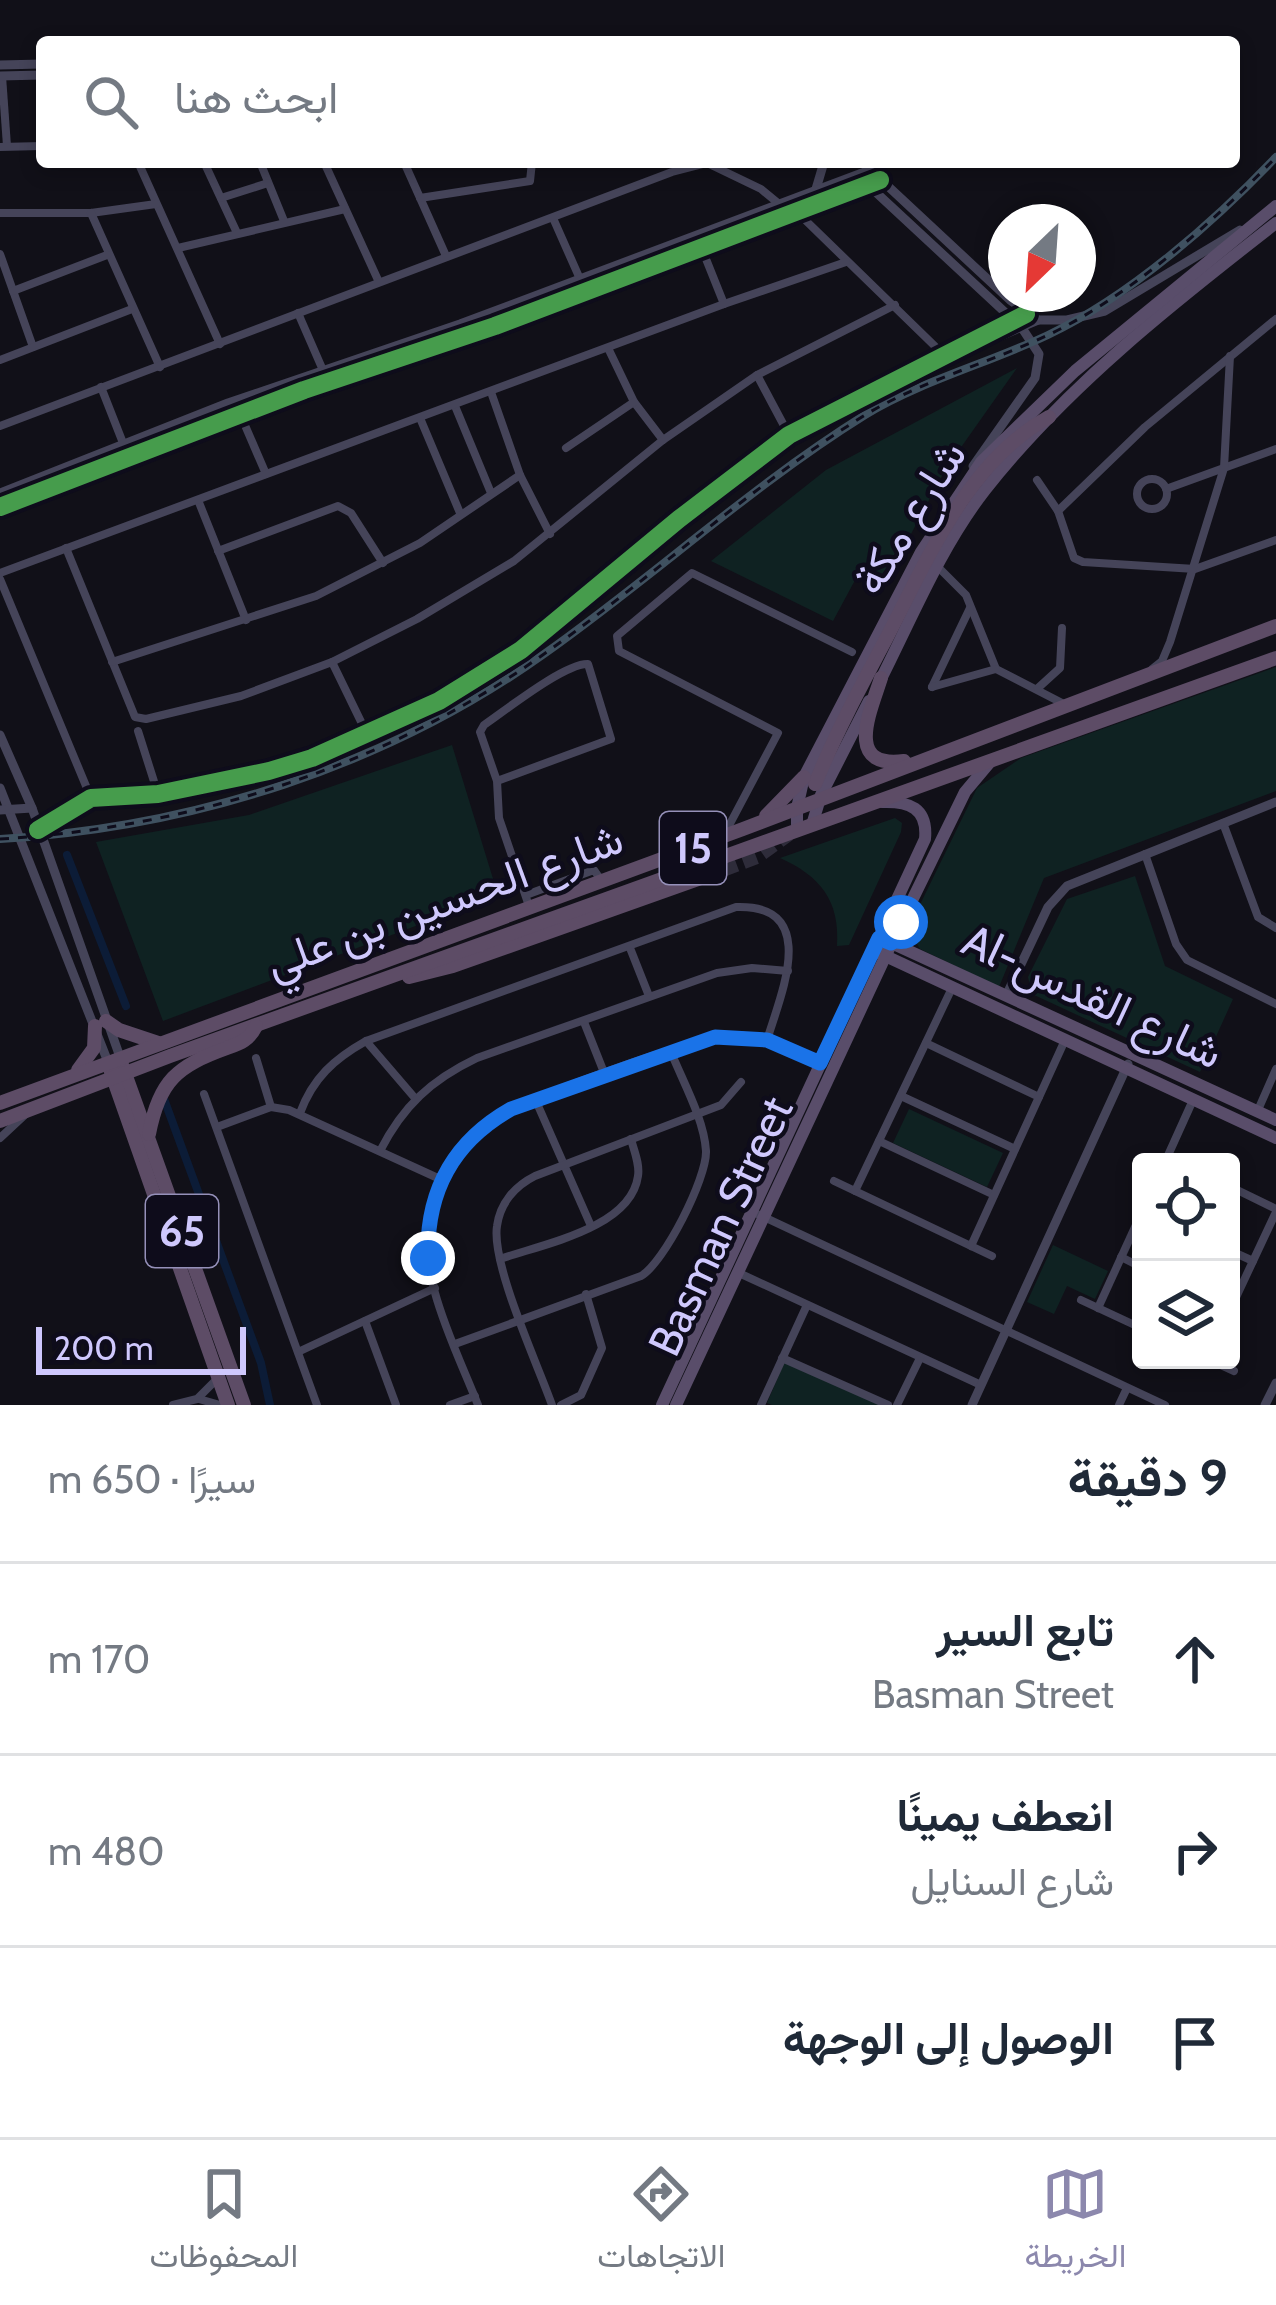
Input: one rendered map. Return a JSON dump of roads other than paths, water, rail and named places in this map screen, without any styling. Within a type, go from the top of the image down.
[{"type":"highway","points":[[755,825],[813,787],[951,519],[1003,453],[1048,417]]},
{"type":"highway","name":"شارع الحسين بن علي","points":[[116,1067],[158,1043],[528,901],[572,885],[602,881],[755,825],[796,808],[813,787],[921,759],[1276,626]]},
{"type":"highway","name":"شارع الحسين بن علي","points":[[116,1067],[256,1026],[1276,658]]},
{"type":"highway","points":[[881,678],[863,732],[868,746],[887,764],[921,759]]},
{"type":"highway","points":[[386,978],[453,967],[704,878]]},
{"type":"highway","points":[[73,1075],[91,1054],[101,1024],[158,1043]]},
{"type":"highway","points":[[148,1139],[159,1097],[170,1079],[194,1061],[243,1042],[256,1026]]},
{"type":"highway","name":"15","points":[[0,1103],[73,1075],[116,1067]]},
{"type":"highway","name":"15","points":[[0,1121],[93,1084],[116,1067]]},
{"type":"highway","name":"65","points":[[116,1067],[122,1102],[225,1405]]},
{"type":"highway","name":"65","points":[[116,1067],[148,1139],[244,1405]]},
{"type":"highway","points":[[93,1084],[110,1089],[122,1102]]},
{"type":"main road","name":"شارع مكة","points":[[804,828],[813,787],[913,566],[968,478],[1048,394],[1276,206]]},
{"type":"main road","name":"شارع مكة","points":[[804,828],[796,808],[881,678],[937,566],[984,491],[1048,417],[1276,223]]},
{"type":"main road","name":"Basman Street","points":[[662,1405],[878,971],[882,947],[903,919],[965,792],[993,758]]},
{"type":"main road","name":"Basman Street","points":[[676,1405],[738,1273],[757,1214],[820,1063],[882,947],[922,846],[926,826],[921,813],[911,805],[875,801]]},
{"type":"main road","points":[[903,919],[907,941],[922,956]]},
{"type":"main road","points":[[882,947],[903,964],[1065,1039],[1130,1061]]},
{"type":"main road","name":"Al-شارع القدس","points":[[882,947],[922,956],[1006,996],[1194,1099],[1276,1138]]},
{"type":"main road","points":[[878,971],[903,964]]},
{"type":"main road","name":"Al-شارع القدس","points":[[1130,1061],[1276,1120]]},
{"type":"street","points":[[1,72],[36,65]]},
{"type":"street","points":[[1,72],[36,75]]},
{"type":"street","points":[[1,72],[3,147],[36,146]]},
{"type":"street","points":[[140,168],[220,344]]},
{"type":"street","points":[[207,168],[237,233]]},
{"type":"street","points":[[262,168],[284,220]]},
{"type":"street","points":[[327,168],[378,280]]},
{"type":"street","points":[[407,168],[446,256]]},
{"type":"street","points":[[420,198],[530,181],[533,168]]},
{"type":"street","points":[[1,422],[553,218],[668,168]]},
{"type":"street","points":[[718,168],[778,203]]},
{"type":"street","points":[[816,189],[822,168]]},
{"type":"street","points":[[848,168],[1019,324],[1039,354],[1037,372],[980,452],[968,478]]},
{"type":"street","points":[[0,493],[322,368],[580,279],[864,168]]},
{"type":"street","points":[[868,168],[1038,320]]},
{"type":"street","points":[[0,507],[304,390],[464,337],[880,180]]},
{"type":"street","points":[[221,198],[268,183]]},
{"type":"street","points":[[0,213],[92,213],[155,205]]},
{"type":"street","points":[[178,248],[345,208]]},
{"type":"street","points":[[92,213],[160,367]]},
{"type":"street","points":[[798,213],[945,356]]},
{"type":"street","points":[[553,218],[580,279]]},
{"type":"street","points":[[38,830],[91,798],[158,794],[269,771],[368,735],[439,701],[520,650],[789,435],[1019,324],[1067,320],[1105,310],[1257,221]]},
{"type":"street","points":[[702,249],[724,304]]},
{"type":"street","points":[[0,254],[33,347]]},
{"type":"street","points":[[13,291],[107,255]]},
{"type":"street","points":[[91,798],[0,576],[846,262]]},
{"type":"street","points":[[66,548],[132,714],[146,719],[241,696],[332,662],[456,597],[550,534],[663,440],[757,375],[896,305]]},
{"type":"street","points":[[0,361],[132,309]]},
{"type":"street","points":[[298,313],[322,368]]},
{"type":"street","points":[[1019,324],[1026,314]]},
{"type":"street","points":[[1058,511],[1145,427],[1276,319]]},
{"type":"street","points":[[460,324],[464,337]]},
{"type":"street","points":[[608,348],[634,402],[663,440]]},
{"type":"street","points":[[1143,676],[1162,661],[1170,642],[1224,468],[1230,356]]},
{"type":"street","points":[[757,375],[789,435]]},
{"type":"street","points":[[101,387],[123,443]]},
{"type":"street","points":[[490,392],[520,476],[550,534]]},
{"type":"street","points":[[566,448],[634,402]]},
{"type":"street","points":[[455,406],[491,494]]},
{"type":"street","points":[[242,416],[266,474]]},
{"type":"street","points":[[420,418],[460,513]]},
{"type":"street","points":[[1166,489],[1276,449]]},
{"type":"street","points":[[112,662],[300,603],[420,543],[520,476]]},
{"type":"street","points":[[1155,479],[1166,489],[1163,503],[1155,508],[1146,508],[1137,497],[1145,480],[1155,479]]},
{"type":"street","points":[[1037,480],[1058,511],[1077,561],[1196,569],[1276,540]]},
{"type":"street","points":[[26,483],[30,496]]},
{"type":"street","points":[[198,500],[246,620]]},
{"type":"street","points":[[218,551],[338,506],[351,513],[382,563]]},
{"type":"street","points":[[937,566],[961,587],[996,669]]},
{"type":"street","points":[[723,837],[778,734],[620,651],[617,636],[692,572],[852,652]]},
{"type":"street","points":[[971,606],[931,686],[996,669],[1065,705]]},
{"type":"street","points":[[1031,718],[1041,711],[1041,690],[1060,668],[1062,628]]},
{"type":"street","points":[[1170,642],[1179,657],[1190,658]]},
{"type":"street","points":[[332,662],[368,735]]},
{"type":"street","points":[[497,782],[611,739],[588,664],[579,663],[484,725],[480,735],[497,782],[499,818],[528,901]]},
{"type":"street","points":[[138,731],[158,794]]},
{"type":"street","points":[[0,735],[32,808],[116,1067]]},
{"type":"street","points":[[25,789],[2,792],[3,812],[18,832],[101,1024]]},
{"type":"street","points":[[1006,996],[1048,907],[1061,890],[1276,802]]},
{"type":"street","points":[[3,812],[32,808]]},
{"type":"street","points":[[1223,823],[1258,917],[1276,928]]},
{"type":"street","points":[[26,851],[44,847]]},
{"type":"street","points":[[1145,852],[1180,953],[1196,967],[1276,1004]]},
{"type":"street","points":[[300,1113],[321,1074],[366,1041],[736,907],[762,909],[782,925],[790,948],[788,971],[767,1040]]},
{"type":"street","points":[[630,947],[649,996]]},
{"type":"street","points":[[380,1151],[414,1097],[477,1058],[734,969],[788,971]]},
{"type":"street","points":[[855,1192],[953,987]]},
{"type":"street","points":[[584,1022],[605,1075]]},
{"type":"street","points":[[450,1405],[477,1401],[435,1288],[427,1240],[440,1179],[454,1154],[481,1129],[511,1109],[715,1037],[767,1040],[820,1063]]},
{"type":"street","points":[[971,1246],[1065,1039]]},
{"type":"street","points":[[366,1041],[414,1097]]},
{"type":"street","points":[[926,1043],[1039,1097]]},
{"type":"street","points":[[455,1344],[641,1276],[659,1262],[705,1162],[697,1116],[671,1052]]},
{"type":"street","points":[[256,1058],[271,1107]]},
{"type":"street","points":[[972,1405],[1130,1061]]},
{"type":"street","points":[[1257,1112],[1276,1070]]},
{"type":"street","points":[[586,1294],[602,1348],[581,1395],[557,1405],[500,1259],[496,1227],[511,1194],[527,1180],[566,1163],[728,1102],[741,1082]]},
{"type":"street","points":[[204,1094],[317,1405]]},
{"type":"street","points":[[901,1096],[1015,1149]]},
{"type":"street","points":[[1169,1153],[1194,1099]]},
{"type":"street","points":[[536,1101],[591,1226]]},
{"type":"street","points":[[217,1127],[271,1107],[300,1113],[440,1179]]},
{"type":"street","points":[[0,1138],[31,1109]]},
{"type":"street","points":[[500,1259],[614,1217],[635,1186],[638,1168],[631,1139]]},
{"type":"street","points":[[879,1141],[994,1195]]},
{"type":"street","points":[[834,1180],[992,1256]]},
{"type":"street","points":[[1240,1192],[1276,1210],[1240,1289]]},
{"type":"street","points":[[757,1214],[1165,1405]]},
{"type":"street","points":[[1098,1308],[1132,1233]]},
{"type":"street","points":[[1240,1256],[1253,1262]]},
{"type":"street","points":[[1121,1257],[1132,1262]]},
{"type":"street","points":[[738,1273],[981,1385]]},
{"type":"street","points":[[298,1352],[435,1288]]},
{"type":"street","points":[[1081,1300],[1132,1324]]},
{"type":"street","points":[[761,1405],[807,1305]]},
{"type":"street","points":[[365,1321],[396,1405]]},
{"type":"street","points":[[782,1358],[893,1405],[920,1357]]},
{"type":"street","points":[[1230,1369],[1234,1371]]},
{"type":"street","points":[[197,1399],[219,1377]]},
{"type":"street","points":[[1265,1405],[1276,1382]]},
{"type":"street","points":[[1119,1405],[1126,1388]]},
{"type":"street","points":[[173,1405],[197,1399],[225,1405]]},
{"type":"waterway","points":[[67,855],[126,1006]]},
{"type":"waterway","points":[[164,1099],[261,1363],[270,1405]]},
{"type":"tunnel","points":[[704,877],[757,857],[789,834]]},
{"type":"railway","points":[[0,839],[144,821],[215,805],[353,759],[420,729],[544,654],[782,471],[865,415],[1048,335],[1110,300],[1198,232],[1276,157]]}]
